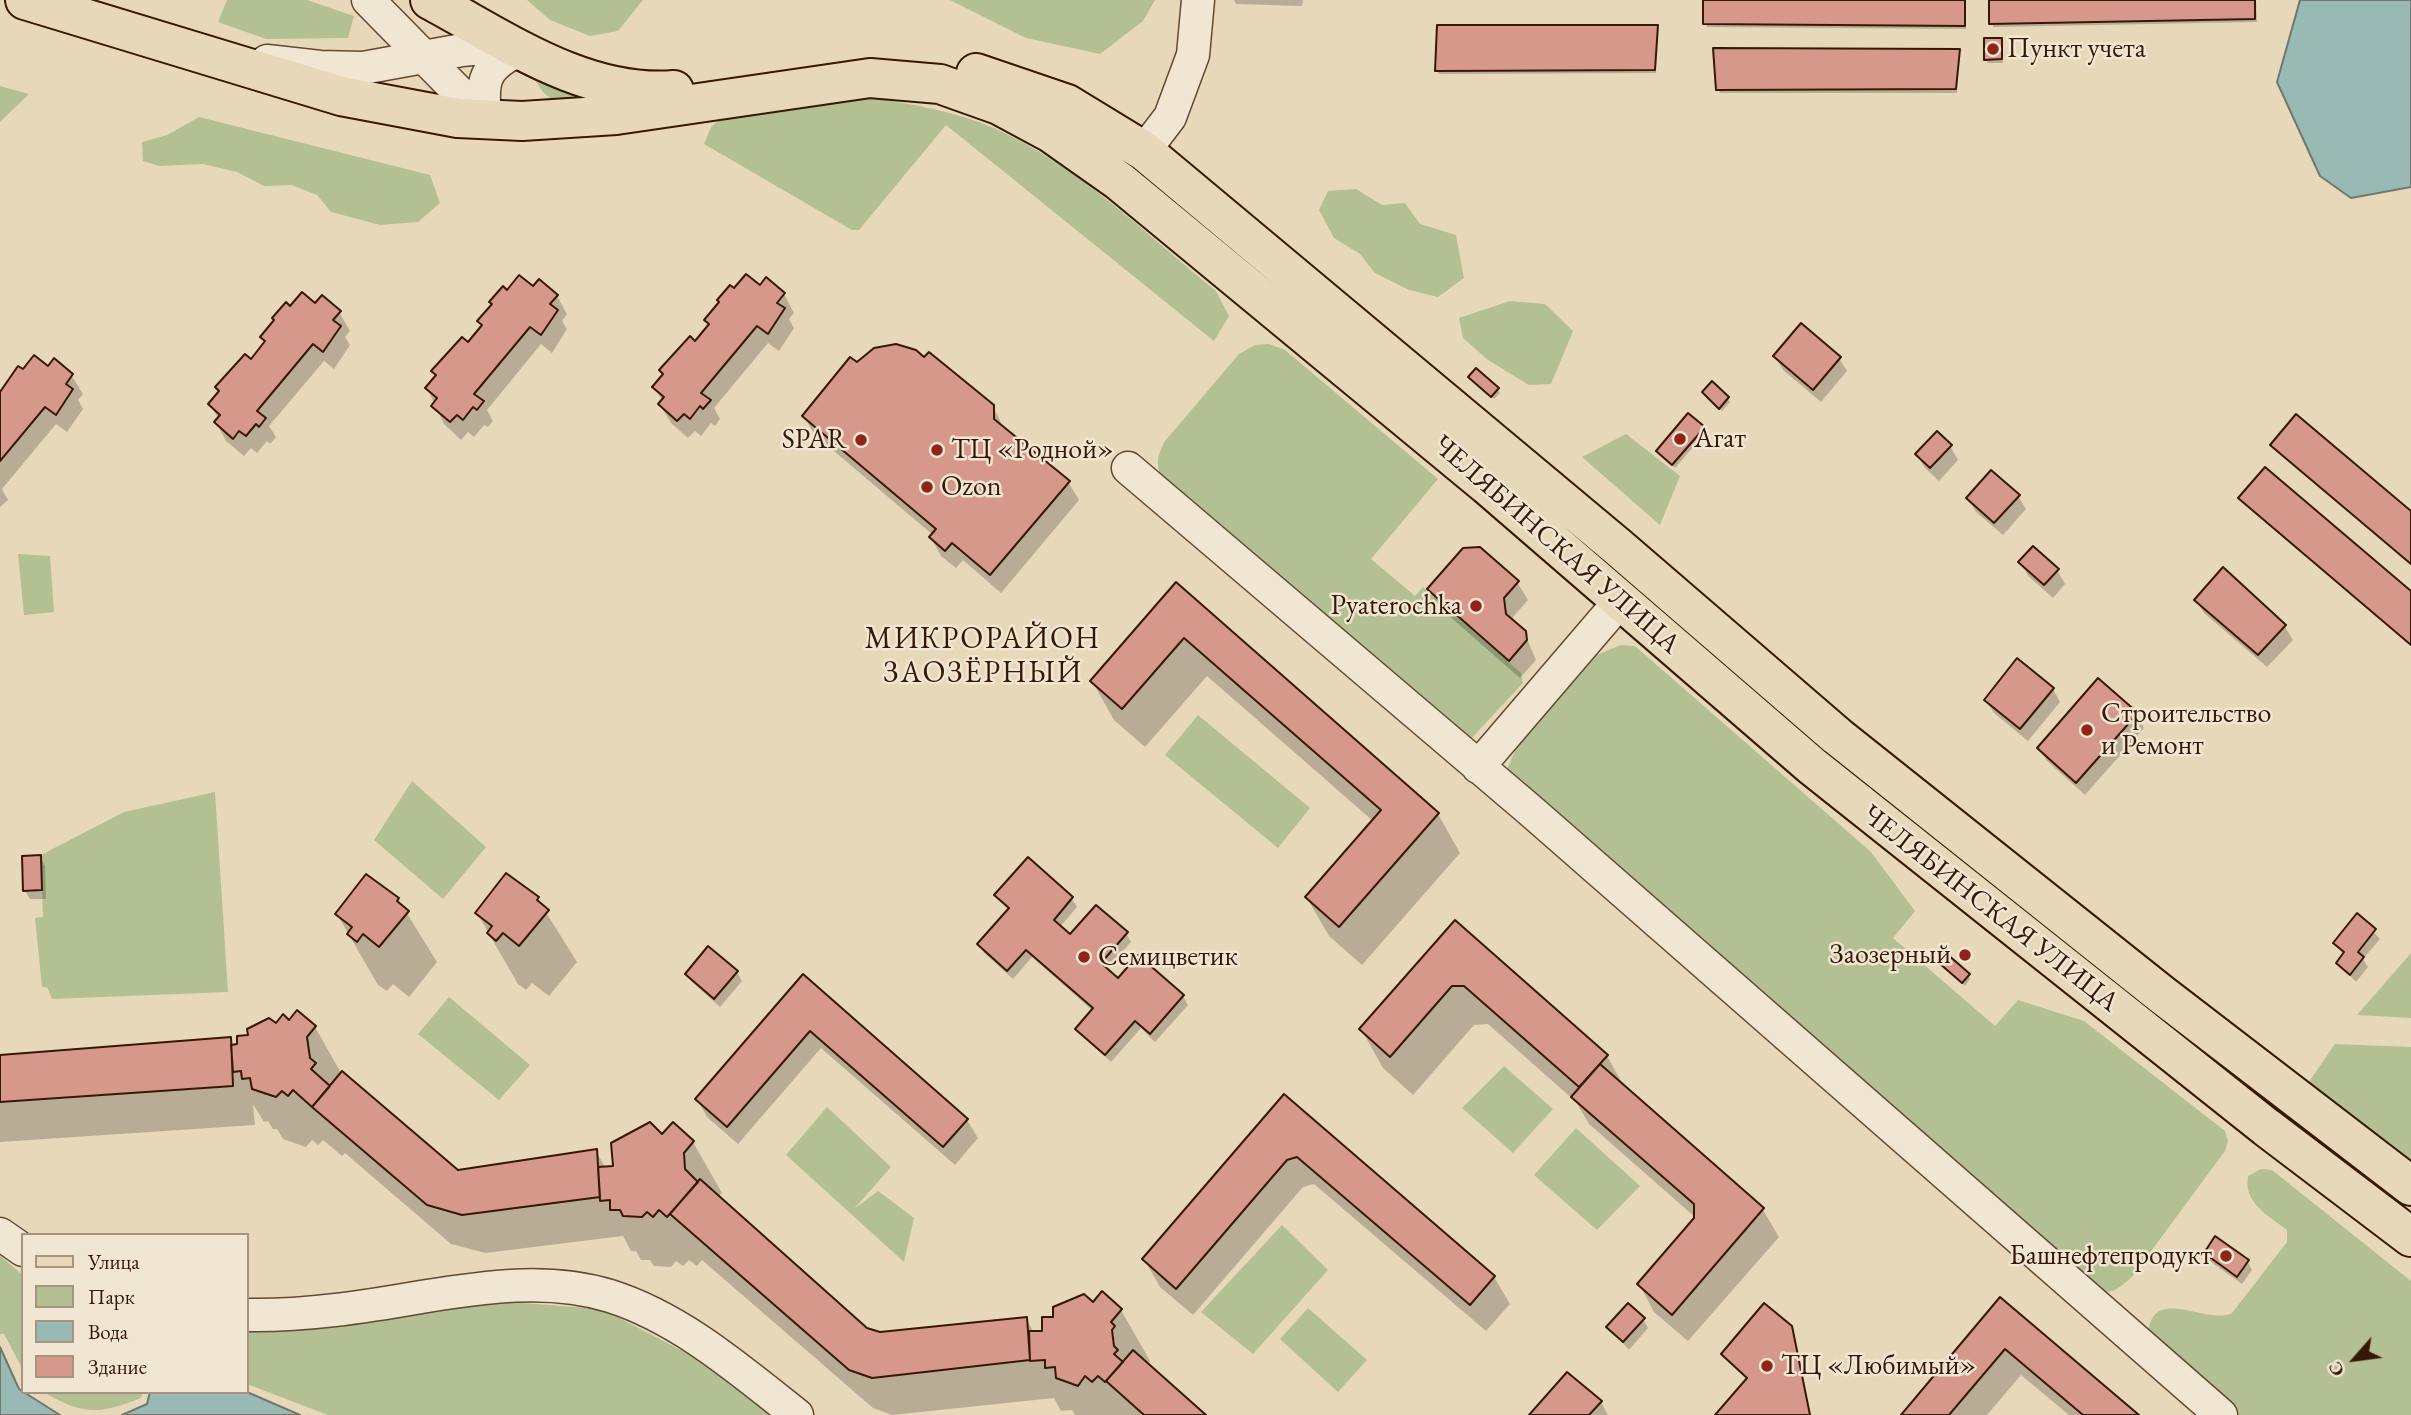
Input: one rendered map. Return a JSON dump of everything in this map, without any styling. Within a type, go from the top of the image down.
[{"type":"main road","points":[[24,0],[341,96],[486,120],[522,121],[612,101]]},
{"type":"main road","points":[[430,0],[561,68],[612,101]]},
{"type":"main road","name":"ЧЕЛЯБИНСКАЯ УЛИЦА","points":[[612,101],[668,90],[845,65],[901,61],[944,65],[1012,83],[1067,104],[1143,151],[1646,571],[1837,736],[2411,1186]]},
{"type":"main road","name":"ЧЕЛЯБИНСКАЯ УЛИЦА","points":[[612,101],[870,78],[940,84],[1010,110],[1051,133],[1119,181],[1487,485],[1812,766],[1957,884],[2266,1127],[2411,1237]]},
{"type":"main road","points":[[1119,181],[1143,151]]},
{"type":"main road","points":[[1621,600],[1646,571]]},
{"type":"main road","points":[[1812,766],[1837,736]]},
{"type":"main road","points":[[1957,884],[1982,852]]},
{"type":"main road","points":[[2266,1127],[2292,1095]]},
{"type":"street","points":[[368,0],[486,120]]},
{"type":"street","points":[[1143,151],[1170,117],[1184,80],[1192,55],[1198,0]]},
{"type":"street","points":[[196,52],[320,67],[352,68],[394,64],[423,56],[491,47],[522,49]]},
{"type":"street","points":[[486,120],[483,87],[487,74],[495,64],[522,49]]},
{"type":"street","points":[[1128,468],[1478,767],[2221,1415]]},
{"type":"street","points":[[1478,767],[1621,600]]},
{"type":"street","points":[[0,1234],[21,1249]]},
{"type":"street","points":[[248,1315],[373,1304],[482,1287],[546,1285],[608,1295],[647,1312],[698,1341],[797,1415]]},
{"type":"green space","points":[[227,0],[307,0],[354,16],[348,38],[266,39],[218,22]]},
{"type":"green space","points":[[527,0],[643,0],[618,31],[590,36],[550,20]]},
{"type":"green space","points":[[950,0],[1155,0],[1143,21],[1100,54],[1026,38]]},
{"type":"green space","points":[[539,75],[618,106],[581,107],[560,103],[542,90],[535,79]]},
{"type":"green space","points":[[0,86],[29,94],[0,122]]},
{"type":"green space","points":[[860,96],[962,116],[994,128],[1054,161],[1110,202],[1216,291],[1229,316],[1214,341],[946,125],[859,230],[852,230],[704,144],[711,127],[721,118]]},
{"type":"green space","points":[[199,117],[430,175],[440,203],[418,222],[380,225],[331,212],[317,195],[292,185],[264,186],[237,172],[203,164],[159,166],[143,161],[142,142],[167,135]]},
{"type":"green space","points":[[1356,189],[1382,205],[1405,203],[1420,224],[1456,235],[1464,278],[1438,297],[1409,290],[1375,273],[1360,254],[1334,238],[1319,210],[1328,191]]},
{"type":"green space","points":[[1510,301],[1545,304],[1573,331],[1551,384],[1529,385],[1488,360],[1463,338],[1459,318]]},
{"type":"green space","points":[[1269,344],[1285,350],[1438,479],[1371,559],[1415,596],[1423,587],[1521,673],[1523,683],[1470,740],[1163,481],[1158,461],[1165,441],[1239,354],[1255,345]]},
{"type":"green space","points":[[1626,434],[1680,476],[1660,525],[1582,457]]},
{"type":"green space","points":[[18,554],[50,556],[54,612],[24,615]]},
{"type":"green space","points":[[1621,645],[1635,646],[1871,852],[1915,911],[1893,938],[1995,1026],[2018,1000],[2084,1021],[2225,1131],[2228,1141],[2225,1151],[2132,1277],[2124,1284],[2115,1290],[2095,1293],[1512,782],[1507,769],[1519,742],[1597,655]]},
{"type":"green space","points":[[1198,715],[1310,808],[1278,848],[1165,755]]},
{"type":"green space","points":[[412,781],[486,847],[443,899],[374,840]]},
{"type":"green space","points":[[215,792],[228,992],[52,999],[47,987],[42,987],[35,918],[43,917],[41,855],[124,812]]},
{"type":"green space","points":[[2411,953],[2411,1018],[2357,1015]]},
{"type":"green space","points":[[449,997],[530,1065],[499,1100],[418,1034]]},
{"type":"green space","points":[[2335,1044],[2411,1047],[2411,1162],[2306,1086]]},
{"type":"green space","points":[[1504,1066],[1553,1109],[1513,1153],[1462,1108]]},
{"type":"green space","points":[[827,1107],[891,1167],[854,1209],[878,1191],[914,1218],[904,1262],[786,1155]]},
{"type":"green space","points":[[1576,1128],[1640,1186],[1597,1230],[1534,1175]]},
{"type":"green space","points":[[2261,1169],[2272,1170],[2411,1281],[2411,1415],[2236,1415],[2148,1337],[2151,1321],[2158,1312],[2168,1309],[2221,1316],[2232,1313],[2287,1242],[2287,1230],[2258,1208],[2249,1194],[2248,1176]]},
{"type":"green space","points":[[1282,1225],[1328,1270],[1253,1354],[1201,1312]]},
{"type":"green space","points":[[0,1256],[21,1273],[21,1366],[4,1334],[0,1334]]},
{"type":"green space","points":[[470,1299],[602,1309],[700,1360],[771,1415],[328,1415],[248,1384],[248,1322]]},
{"type":"green space","points":[[1308,1308],[1367,1360],[1338,1392],[1280,1339]]},
{"type":"green space","points":[[47,1394],[142,1394],[141,1398],[126,1404],[101,1410],[69,1405]]},
{"type":"water","points":[[2300,0],[2411,0],[2411,187],[2351,198],[2320,176],[2277,82]]},
{"type":"water","points":[[0,1347],[21,1394],[27,1394],[60,1415],[0,1415]]},
{"type":"water","points":[[248,1392],[300,1415],[122,1415],[147,1404],[150,1394]]},
{"type":"building","points":[[1703,0],[1965,0],[1965,26],[1703,24]]},
{"type":"building","points":[[1989,0],[2255,0],[2255,19],[1989,24]]},
{"type":"building","points":[[1437,25],[1658,25],[1655,70],[1435,71]]},
{"type":"building","name":"Пункт учета","points":[[1984,38],[2002,38],[2002,59],[1984,60]]},
{"type":"building","points":[[1713,48],[1960,49],[1956,89],[1716,90]]},
{"type":"building","points":[[746,274],[760,285],[766,277],[785,293],[777,303],[785,308],[768,334],[757,326],[701,393],[711,400],[703,409],[700,406],[690,419],[684,414],[677,421],[658,404],[664,397],[652,387],[663,374],[659,370],[690,336],[695,341],[709,324],[704,320],[719,302],[717,300],[730,285],[734,288]]},
{"type":"building","points":[[519,275],[533,286],[539,279],[558,295],[550,304],[558,310],[541,335],[530,327],[474,394],[484,401],[477,410],[473,407],[463,420],[457,415],[450,422],[431,406],[437,398],[425,388],[436,375],[431,371],[462,337],[468,342],[482,325],[477,321],[492,304],[489,302],[503,286],[507,290]]},
{"type":"building","points":[[302,292],[315,303],[322,295],[341,311],[333,320],[341,326],[323,352],[313,344],[257,411],[266,418],[259,427],[256,424],[246,436],[239,431],[233,439],[214,422],[220,415],[208,404],[219,391],[215,387],[245,354],[251,359],[265,341],[260,337],[274,320],[272,318],[286,302],[290,306]]},
{"type":"building","points":[[1801,323],[1841,357],[1813,390],[1773,356]]},
{"type":"building","name":"ТЦ «Родной»","points":[[896,344],[916,350],[924,357],[929,352],[994,405],[994,419],[1070,481],[990,575],[952,543],[945,551],[929,537],[936,529],[802,416],[850,357],[857,362],[874,348]]},
{"type":"building","points":[[34,355],[48,366],[54,358],[73,374],[66,384],[73,389],[56,415],[45,407],[0,461],[0,392],[18,366],[23,369]]},
{"type":"building","points":[[1476,368],[1499,388],[1491,397],[1468,377]]},
{"type":"building","points":[[1712,381],[1729,397],[1719,409],[1702,392]]},
{"type":"building","name":"Агат","points":[[1688,413],[1705,427],[1672,465],[1656,451]]},
{"type":"building","points":[[2296,414],[2411,511],[2411,564],[2270,445]]},
{"type":"building","points":[[1937,431],[1952,445],[1930,468],[1915,454]]},
{"type":"building","points":[[2265,467],[2411,591],[2411,645],[2238,498]]},
{"type":"building","points":[[1991,470],[2020,495],[1994,523],[1966,498]]},
{"type":"building","points":[[2033,546],[2059,569],[2044,585],[2018,562]]},
{"type":"building","name":"Pyaterochka","points":[[1480,547],[1519,581],[1504,598],[1506,614],[1526,631],[1527,640],[1509,661],[1427,589],[1463,548]]},
{"type":"building","points":[[2223,567],[2286,625],[2258,655],[2194,600]]},
{"type":"building","points":[[1176,582],[1439,813],[1339,927],[1305,897],[1381,810],[1184,638],[1122,709],[1090,681]]},
{"type":"building","points":[[2017,658],[2054,688],[2020,729],[1984,700]]},
{"type":"building","name":"Строительство и Ремонт","points":[[2098,678],[2138,713],[2076,783],[2037,748]]},
{"type":"building","points":[[41,855],[42,890],[23,891],[22,856]]},
{"type":"building","points":[[1028,857],[1073,897],[1054,920],[1070,934],[1096,905],[1128,932],[1101,963],[1118,978],[1138,955],[1184,995],[1150,1034],[1135,1021],[1105,1055],[1075,1029],[1093,1008],[1026,950],[1007,971],[977,944],[1009,908],[994,895]]},
{"type":"building","points":[[506,873],[539,897],[537,900],[549,910],[519,946],[503,933],[496,941],[487,933],[492,926],[475,913]]},
{"type":"building","points":[[366,874],[399,898],[397,901],[409,911],[379,947],[363,934],[357,942],[347,934],[352,927],[335,914]]},
{"type":"building","points":[[2357,913],[2376,929],[2358,952],[2364,957],[2350,975],[2336,963],[2344,952],[2333,943]]},
{"type":"building","points":[[1455,920],[1608,1055],[1579,1087],[1464,986],[1452,986],[1390,1057],[1359,1029]]},
{"type":"building","points":[[708,946],[738,971],[714,999],[685,974]]},
{"type":"building","points":[[1947,954],[1970,974],[1962,983],[1939,963]]},
{"type":"building","points":[[803,974],[968,1119],[943,1147],[810,1031],[727,1127],[695,1099]]},
{"type":"building","points":[[297,1010],[316,1026],[307,1037],[310,1058],[316,1063],[311,1069],[330,1086],[312,1107],[293,1090],[288,1096],[282,1091],[276,1097],[252,1089],[250,1078],[242,1079],[241,1071],[233,1072],[231,1045],[237,1044],[237,1036],[248,1035],[247,1029],[269,1018],[276,1023],[283,1014],[289,1020]]},
{"type":"building","points":[[231,1037],[233,1086],[0,1102],[0,1055]]},
{"type":"building","points":[[1600,1064],[1764,1208],[1672,1315],[1637,1284],[1694,1218],[1694,1204],[1571,1097]]},
{"type":"building","points":[[342,1071],[458,1170],[597,1149],[600,1197],[462,1215],[427,1205],[312,1107]]},
{"type":"building","points":[[1284,1094],[1495,1276],[1470,1305],[1297,1157],[1287,1160],[1176,1289],[1142,1259]]},
{"type":"building","points":[[650,1122],[662,1134],[673,1122],[694,1141],[684,1153],[685,1169],[698,1182],[667,1217],[659,1210],[653,1217],[647,1212],[642,1217],[623,1216],[620,1210],[610,1210],[610,1200],[600,1201],[598,1167],[613,1166],[611,1143]]},
{"type":"building","points":[[700,1179],[867,1328],[880,1332],[1027,1317],[1030,1360],[872,1378],[849,1370],[670,1214]]},
{"type":"building","name":"Башнефтепродукт","points":[[2215,1236],[2249,1260],[2237,1277],[2204,1253]]},
{"type":"building","points":[[1102,1291],[1122,1309],[1111,1322],[1115,1326],[1112,1330],[1114,1346],[1118,1350],[1114,1354],[1123,1362],[1105,1382],[1098,1376],[1092,1382],[1085,1376],[1078,1386],[1056,1378],[1055,1367],[1045,1368],[1045,1360],[1030,1361],[1029,1331],[1042,1331],[1042,1317],[1053,1317],[1053,1307],[1084,1294],[1093,1302]]},
{"type":"building","points":[[2000,1297],[2139,1415],[2083,1415],[2005,1349],[1949,1415],[1901,1415]]},
{"type":"building","points":[[1628,1303],[1645,1318],[1623,1342],[1606,1327]]},
{"type":"building","name":"ТЦ «Любимый»","points":[[1764,1303],[1792,1326],[1810,1415],[1715,1415],[1747,1378],[1721,1354]]},
{"type":"building","points":[[1133,1350],[1206,1415],[1144,1415],[1106,1381]]},
{"type":"building","points":[[1567,1372],[1602,1401],[1589,1415],[1529,1415]]},
{"type":"place","name":"Пункт учета","points":[[1993,49]]},
{"type":"place","name":"Агат","points":[[1680,439]]},
{"type":"place","name":"SPAR","points":[[861,440]]},
{"type":"place","name":"ТЦ «Родной»","points":[[937,450]]},
{"type":"place","name":"Ozon","points":[[927,487]]},
{"type":"place","name":"Pyaterochka","points":[[1476,606]]},
{"type":"place","name":"Строительство и Ремонт","points":[[2087,730]]},
{"type":"place","name":"Заозерный","points":[[1965,955]]},
{"type":"place","name":"Семицветик","points":[[1084,957]]},
{"type":"place","name":"Башнефтепродукт","points":[[2226,1256]]},
{"type":"place","name":"ТЦ «Любимый»","points":[[1767,1366]]},
{"type":"district","name":"МИКРОРАЙОН ЗАОЗЁРНЫЙ","points":[[983,657]]}]
